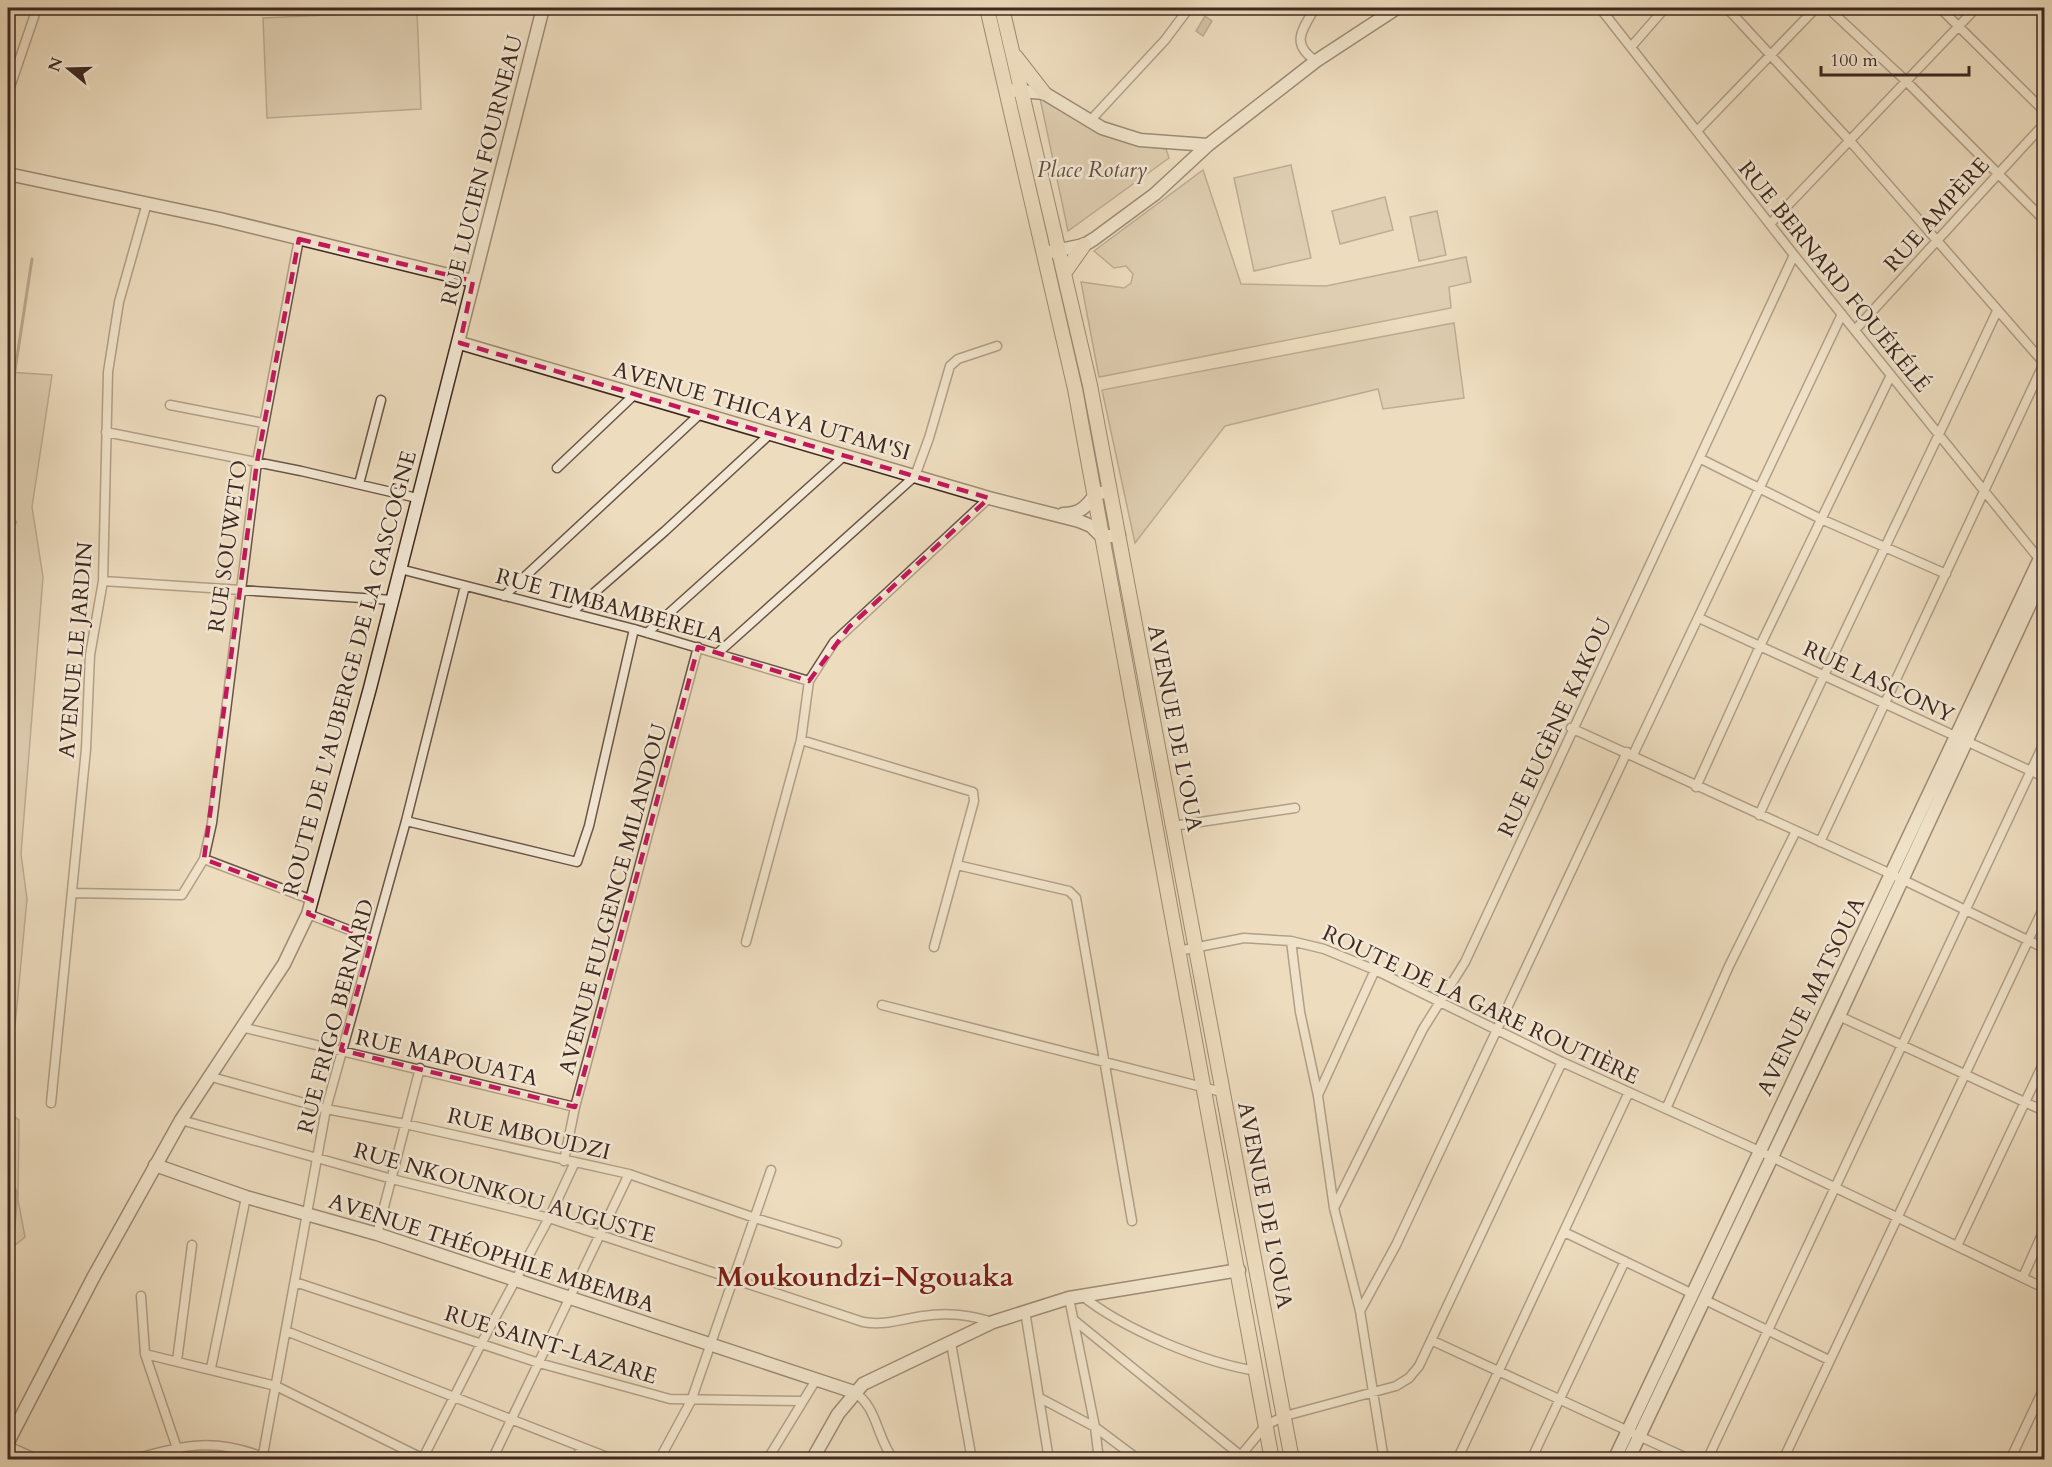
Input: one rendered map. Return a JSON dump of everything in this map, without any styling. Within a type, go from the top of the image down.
[{"type":"main road","name":"AVENUE DE L'OUA","points":[[987,8],[1014,90],[1065,272],[1119,535],[1292,1460]]},
{"type":"main road","name":"AVENUE DE L'OUA","points":[[1002,8],[1012,50],[1014,90],[1045,254],[1096,494],[1102,537],[1239,1270],[1272,1460]]},
{"type":"main road","points":[[1012,50],[1044,93]]},
{"type":"main road","points":[[1065,272],[1084,245]]},
{"type":"street","points":[[8,93],[37,8]]},
{"type":"street","name":"RUE LUCIEN FOURNEAU","points":[[460,343],[473,281],[543,8]]},
{"type":"street","points":[[1089,122],[1165,40],[1189,8]]},
{"type":"street","points":[[1314,8],[1303,28],[1300,45],[1303,53],[1316,61]]},
{"type":"street","points":[[1045,254],[1084,245],[1155,194],[1208,145],[1316,61],[1397,8]]},
{"type":"street","name":"RUE BERNARD FOUÉKÉLÉ","points":[[1600,8],[1794,255],[1984,490],[2043,558]]},
{"type":"street","points":[[1631,47],[1665,8]]},
{"type":"street","points":[[1727,8],[1850,141],[2044,363],[1820,842]]},
{"type":"street","points":[[1697,131],[1816,8]]},
{"type":"street","points":[[1828,8],[1905,80],[2044,220]]},
{"type":"street","points":[[1940,8],[2044,111]]},
{"type":"street","points":[[1770,224],[1976,8]]},
{"type":"street","points":[[1014,90],[1044,93],[1089,122],[1140,140],[1208,145]]},
{"type":"street","name":"RUE AMPÈRE","points":[[1855,330],[1935,239],[2044,124]]},
{"type":"street","points":[[8,174],[147,203],[473,281]]},
{"type":"street","name":"AVENUE LE JARDIN","points":[[51,1103],[86,749],[90,655],[103,581],[108,372],[114,333],[147,203]]},
{"type":"street","name":"RUE SOUWETO","points":[[73,893],[182,895],[204,860],[212,823],[256,462],[299,238]]},
{"type":"street","name":"RUE EUGÈNE KAKOU","points":[[1334,1208],[1437,1002],[1465,962],[1571,729],[1701,459],[1794,255]]},
{"type":"street","points":[[1759,815],[1883,547],[1940,435],[1997,311]]},
{"type":"street","points":[[1360,1311],[1396,1245],[1496,1030],[1630,753],[1699,618],[1842,314]]},
{"type":"street","name":"AVENUE THICAYA UTAM'SI","points":[[460,343],[989,498],[1053,514],[1085,524],[1102,537]]},
{"type":"street","name":"ROUTE DE L'AUBERGE DE LA GASCOGNE","points":[[8,1444],[180,1120],[284,964],[308,914],[336,817],[393,600],[417,498],[460,343]]},
{"type":"street","points":[[719,652],[915,476],[929,438],[950,366],[958,359],[997,346]]},
{"type":"street","points":[[1696,787],[1760,646],[1891,375]]},
{"type":"street","points":[[557,468],[634,394]]},
{"type":"street","points":[[359,484],[381,400]]},
{"type":"street","points":[[170,405],[263,423]]},
{"type":"street","points":[[504,596],[700,414]]},
{"type":"street","points":[[106,432],[417,498]]},
{"type":"street","points":[[571,613],[665,531],[770,434]]},
{"type":"street","points":[[647,633],[845,455]]},
{"type":"street","points":[[1701,459],[1821,519],[1946,574]]},
{"type":"street","points":[[1096,494],[1110,491]]},
{"type":"street","name":"AVENUE THICAYA UTAM'SI","points":[[1053,514],[1075,514],[1087,507],[1096,494]]},
{"type":"street","points":[[746,942],[801,740],[809,681],[834,642],[989,498]]},
{"type":"street","points":[[1102,537],[1119,535]]},
{"type":"street","name":"AVENUE MATSOUA","points":[[1699,1297],[1759,1151],[1897,877],[2043,558]]},
{"type":"street","name":"RUE TIMBAMBERELA","points":[[400,569],[719,652],[809,681]]},
{"type":"street","name":"AVENUE MATSOUA","points":[[1961,739],[2044,574]]},
{"type":"street","points":[[103,581],[239,592],[393,600]]},
{"type":"street","name":"RUE FRIGO BERNARD","points":[[265,1458],[326,1109],[340,1050],[406,821],[465,586]]},
{"type":"street","name":"RUE LASCONY","points":[[1699,618],[2044,777]]},
{"type":"street","points":[[406,821],[577,862],[589,826],[634,629]]},
{"type":"street","name":"AVENUE FULGENCE MILANDOU","points":[[564,1161],[575,1107],[698,647]]},
{"type":"street","points":[[1571,729],[1630,753],[1696,787],[1897,877],[2044,948]]},
{"type":"street","points":[[801,740],[973,792],[974,801],[934,948]]},
{"type":"street","points":[[1707,1460],[2044,743]]},
{"type":"street","points":[[1173,826],[1295,808]]},
{"type":"street","points":[[1666,1109],[1729,966],[1796,831]]},
{"type":"street","points":[[204,860],[312,900]]},
{"type":"street","points":[[957,865],[1069,891],[1075,895],[1132,1221]]},
{"type":"street","name":"AVENUE MATSOUA","points":[[1614,1460],[1634,1432],[1699,1297],[1771,1157],[1839,1016],[1897,877]]},
{"type":"street","points":[[1783,1460],[2044,907]]},
{"type":"street","points":[[308,914],[372,939]]},
{"type":"street","name":"ROUTE DE LA GARE ROUTIÈRE","points":[[1178,951],[1244,938],[1291,941],[1317,947],[1375,970],[1562,1062],[1771,1157]]},
{"type":"street","points":[[1291,941],[1300,1012],[1318,1096],[1334,1208],[1360,1311],[1384,1460]]},
{"type":"street","points":[[1318,1096],[1375,970]]},
{"type":"street","points":[[882,1005],[1222,1092]]},
{"type":"street","points":[[1839,1016],[1901,1047],[2044,1111]]},
{"type":"street","name":"RUE MAPOUATA","points":[[241,1028],[420,1068],[575,1107]]},
{"type":"street","points":[[1074,1320],[1239,1457],[1266,1425],[1285,1416],[1346,1398],[1372,1393],[1409,1378],[1433,1341],[1562,1062]]},
{"type":"street","points":[[1957,1246],[2044,1062]]},
{"type":"street","points":[[377,1234],[420,1068]]},
{"type":"street","name":"RUE MBOUDZI","points":[[208,1076],[326,1109],[405,1124],[629,1174],[755,1218],[837,1243]]},
{"type":"street","points":[[1457,1460],[1629,1092]]},
{"type":"street","name":"RUE NKOUNKOU AUGUSTE","points":[[180,1120],[392,1179],[549,1218],[876,1325],[924,1316],[962,1313],[993,1322]]},
{"type":"street","points":[[1771,1157],[2044,1288]]},
{"type":"street","points":[[145,1354],[211,1368],[276,1386],[422,1459],[549,1218],[575,1162]]},
{"type":"street","name":"AVENUE THÉOPHILE MBEMBA","points":[[155,1165],[246,1197],[377,1234],[854,1392]]},
{"type":"street","points":[[659,1460],[691,1401],[771,1170]]},
{"type":"street","points":[[492,1460],[602,1236],[629,1174]]},
{"type":"street","points":[[211,1368],[246,1197]]},
{"type":"street","points":[[2023,1277],[2044,1230]]},
{"type":"street","points":[[1564,1232],[1829,1360]]},
{"type":"street","points":[[177,1361],[192,1245]]},
{"type":"street","points":[[1531,1460],[1625,1261]]},
{"type":"street","points":[[812,1460],[825,1435],[854,1392],[875,1376],[993,1322],[1075,1296],[1239,1270]]},
{"type":"street","name":"RUE SAINT-LAZARE","points":[[295,1282],[482,1342],[539,1363],[670,1399],[803,1401]]},
{"type":"street","points":[[141,1296],[145,1354],[181,1460]]},
{"type":"street","points":[[1075,1296],[1074,1320],[1095,1427],[1099,1460]]},
{"type":"street","points":[[1075,1296],[1197,1356],[1229,1367],[1257,1371]]},
{"type":"street","points":[[1025,1311],[1049,1460]]},
{"type":"street","points":[[286,1331],[615,1460]]},
{"type":"street","points":[[1433,1341],[1691,1460]]},
{"type":"street","points":[[951,1343],[972,1460]]},
{"type":"street","points":[[767,1460],[816,1380]]},
{"type":"street","points":[[2010,1460],[2044,1388]]},
{"type":"street","points":[[854,1392],[869,1408],[891,1458]]},
{"type":"street","points":[[1040,1398],[1095,1427],[1139,1460]]},
{"type":"street","name":"AVENUE MATSOUA","points":[[1628,1460],[1634,1432]]},
{"type":"street","points":[[8,1444],[39,1460]]},
{"type":"street","points":[[132,1460],[177,1446],[212,1444],[265,1458]]},
{"type":"street","points":[[575,1460],[582,1447]]},
{"type":"highlighted area","points":[[299,239],[473,281],[460,343],[989,498],[849,627],[809,681],[698,647],[575,1107],[341,1050],[372,939],[308,914],[312,900],[204,859],[257,462]]},
{"type":"green space","points":[[417,11],[421,109],[267,118],[263,18]]},
{"type":"green space","name":"Place Rotary","points":[[1040,98],[1100,131],[1132,143],[1166,149],[1169,158],[1068,231]]},
{"type":"green space","points":[[1291,165],[1311,258],[1254,271],[1234,178]]},
{"type":"green space","points":[[1203,170],[1241,284],[1326,286],[1466,257],[1471,282],[1449,287],[1451,308],[1099,377],[1081,282],[1124,288],[1131,283],[1133,274],[1126,266],[1114,268],[1094,251]]},
{"type":"green space","points":[[1385,197],[1393,230],[1340,244],[1332,211]]},
{"type":"green space","points":[[1437,211],[1446,255],[1419,261],[1410,217]]},
{"type":"green space","points":[[1454,323],[1464,398],[1383,409],[1378,389],[1225,426],[1135,543],[1102,390]]},
{"type":"green space","points":[[8,372],[52,375],[32,507],[43,577],[21,854],[27,899],[15,1026],[8,1040]]},
{"type":"green space","points":[[8,1113],[19,1120],[18,1200],[25,1237],[8,1251]]},
{"type":"shaded area","points":[[1205,16],[1212,21],[1203,36],[1196,31]]},
{"type":"waterway","points":[[8,416],[32,259]]},
{"type":"waterway","points":[[8,532],[16,522]]},
{"type":"waterway","points":[[8,1179],[17,1192],[14,1229],[8,1235]]},
{"type":"district","name":"Moukoundzi-Ngouaka","points":[[865,1276]]}]
